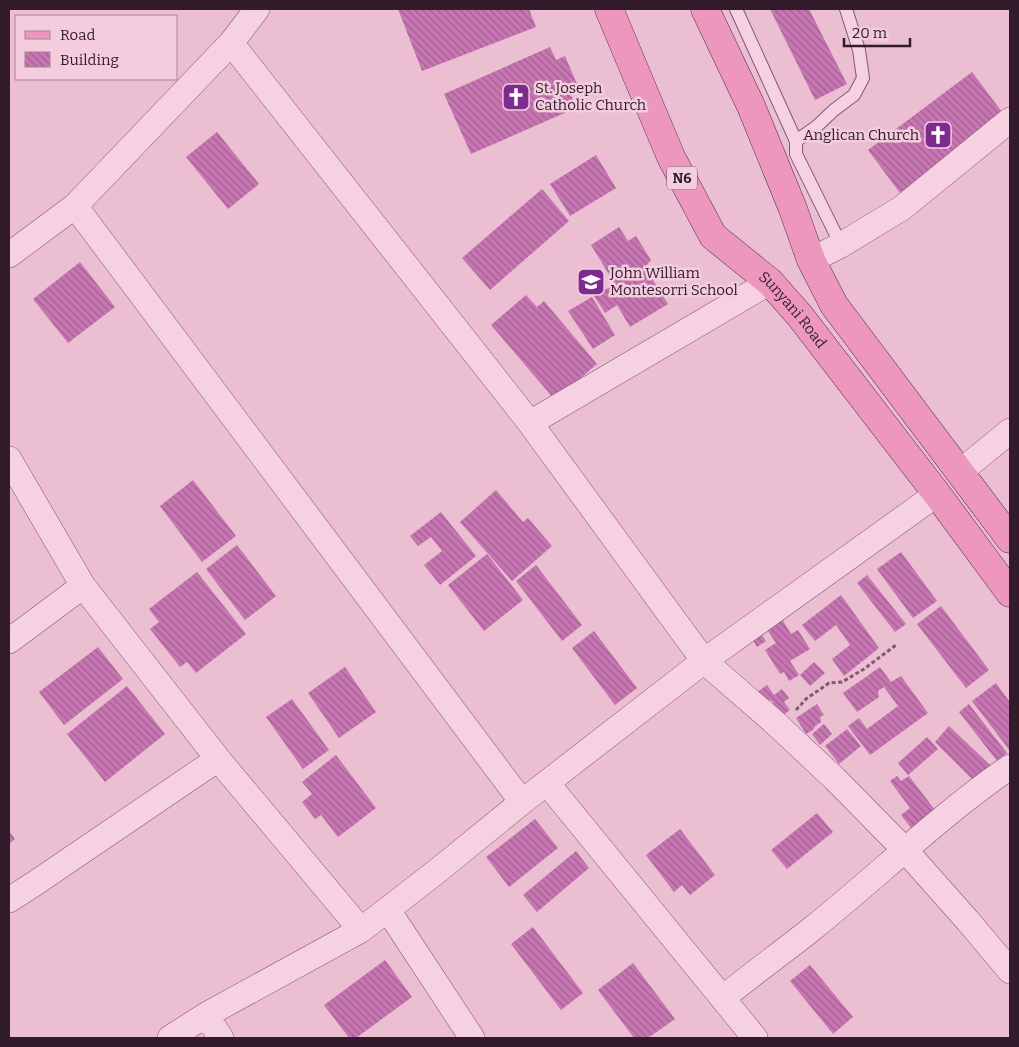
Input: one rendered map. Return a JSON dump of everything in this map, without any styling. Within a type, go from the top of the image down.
[{"type":"main road","name":"Sunyani Road","points":[[610,9],[671,157],[713,236],[770,282],[800,316],[937,494],[1010,593]]},
{"type":"main road","points":[[705,9],[750,106],[793,209],[811,260],[834,305],[1010,539]]},
{"type":"street","points":[[9,255],[75,206],[231,43],[257,9]]},
{"type":"street","points":[[231,43],[530,423],[704,661],[835,779],[905,850],[1010,971]]},
{"type":"street","points":[[811,260],[841,246],[902,208],[1010,120]]},
{"type":"street","points":[[75,206],[522,802]]},
{"type":"street","points":[[530,423],[770,282]]},
{"type":"street","points":[[960,472],[1010,431]]},
{"type":"street","points":[[9,460],[83,586],[218,758],[361,930]]},
{"type":"street","points":[[170,1038],[206,1015],[361,930],[704,661],[937,494]]},
{"type":"street","points":[[9,641],[83,586]]},
{"type":"street","points":[[9,900],[218,758]]},
{"type":"street","points":[[723,998],[812,928],[969,797],[1010,767]]},
{"type":"street","points":[[548,783],[755,1038]]},
{"type":"street","points":[[388,910],[472,1038]]},
{"type":"street","points":[[206,1015],[221,1038]]},
{"type":"lane","points":[[736,9],[796,141],[796,154],[841,246]]},
{"type":"lane","points":[[796,141],[854,95],[863,78],[859,50],[846,9]]},
{"type":"path","points":[[782,730],[794,712],[806,700],[829,683],[842,682],[864,669],[896,645]]},
{"type":"building","points":[[398,9],[529,9],[536,27],[422,71]]},
{"type":"building","points":[[770,9],[809,9],[847,84],[815,100]]},
{"type":"building","points":[[550,47],[556,60],[565,56],[580,91],[571,95],[576,108],[471,154],[444,94]]},
{"type":"building","name":"Anglican Church","points":[[972,72],[1008,120],[934,167],[900,193],[868,150]]},
{"type":"building","points":[[217,132],[259,184],[228,209],[186,157]]},
{"type":"building","points":[[596,155],[616,188],[570,216],[550,184]]},
{"type":"building","points":[[542,189],[569,221],[490,290],[462,258]]},
{"type":"building","points":[[619,227],[628,241],[636,236],[651,260],[645,267],[668,304],[630,327],[617,305],[605,313],[594,296],[615,284],[591,245]]},
{"type":"building","points":[[80,262],[115,307],[68,343],[33,299]]},
{"type":"building","points":[[526,295],[537,307],[544,301],[597,364],[555,400],[491,325]]},
{"type":"building","points":[[592,297],[615,335],[593,349],[568,311]]},
{"type":"building","points":[[193,480],[236,536],[202,562],[160,506]]},
{"type":"building","points":[[496,490],[523,522],[528,518],[552,546],[512,581],[460,522]]},
{"type":"building","points":[[441,512],[476,556],[440,585],[424,565],[442,551],[431,537],[418,546],[410,536]]},
{"type":"building","points":[[237,545],[276,596],[245,620],[206,569]]},
{"type":"building","points":[[901,552],[937,601],[913,618],[877,569]]},
{"type":"building","points":[[487,554],[523,600],[484,631],[448,585]]},
{"type":"building","points":[[536,565],[582,625],[562,641],[516,581]]},
{"type":"building","points":[[197,572],[246,634],[196,673],[187,662],[180,667],[150,629],[159,622],[149,609]]},
{"type":"building","points":[[867,575],[906,624],[895,632],[857,583]]},
{"type":"building","points":[[841,595],[879,648],[844,676],[832,659],[850,645],[836,625],[815,641],[802,625]]},
{"type":"building","points":[[941,606],[989,670],[966,688],[917,624]]},
{"type":"building","points":[[782,619],[791,634],[798,630],[810,649],[790,661],[799,675],[789,681],[784,672],[780,674],[765,650],[776,643],[766,628]]},
{"type":"building","points":[[594,631],[637,688],[615,705],[572,648]]},
{"type":"building","points":[[759,631],[766,641],[757,647],[751,636]]},
{"type":"building","points":[[98,647],[123,679],[64,725],[39,692]]},
{"type":"building","points":[[814,662],[825,673],[810,686],[800,675]]},
{"type":"building","points":[[345,667],[376,712],[339,738],[308,693]]},
{"type":"building","points":[[880,667],[891,682],[901,676],[928,713],[870,755],[848,726],[859,718],[867,729],[898,706],[884,687],[878,691],[879,697],[857,712],[843,693]]},
{"type":"building","points":[[996,683],[1010,702],[1010,751],[972,701]]},
{"type":"building","points":[[767,685],[774,695],[782,689],[789,698],[784,702],[790,710],[782,716],[771,700],[761,707],[753,695]]},
{"type":"building","points":[[127,686],[165,734],[105,782],[67,734]]},
{"type":"building","points":[[292,699],[329,750],[303,769],[266,717]]},
{"type":"building","points":[[817,704],[824,715],[820,717],[821,722],[806,734],[796,718]]},
{"type":"building","points":[[969,704],[1007,753],[997,761],[959,712]]},
{"type":"building","points":[[824,724],[832,734],[820,745],[812,734]]},
{"type":"building","points":[[949,726],[991,766],[975,782],[935,742]]},
{"type":"building","points":[[847,729],[861,746],[839,764],[825,746]]},
{"type":"building","points":[[927,737],[938,749],[908,775],[898,763]]},
{"type":"building","points":[[336,755],[376,808],[338,837],[321,815],[315,819],[302,802],[312,794],[302,782]]},
{"type":"building","points":[[897,776],[901,781],[909,776],[935,810],[911,828],[901,815],[910,808],[890,781]]},
{"type":"building","points":[[817,813],[833,832],[787,869],[771,850]]},
{"type":"building","points":[[535,819],[558,848],[509,887],[486,857]]},
{"type":"building","points":[[680,829],[715,875],[690,895],[682,885],[674,892],[646,855]]},
{"type":"building","points":[[9,831],[15,839],[9,844]]},
{"type":"building","points":[[576,851],[589,868],[537,912],[523,895]]},
{"type":"building","points":[[533,927],[583,993],[561,1010],[511,944]]},
{"type":"building","points":[[385,960],[412,997],[356,1038],[349,1038],[324,1005]]},
{"type":"building","points":[[633,963],[675,1019],[648,1038],[634,1038],[598,990]]},
{"type":"building","points":[[810,965],[853,1017],[833,1034],[790,981]]},
{"type":"place","name":"St. Joseph Catholic Church","points":[[516,97]]},
{"type":"place","name":"Anglican Church","points":[[938,135]]},
{"type":"place","name":"John William Montesorri School","points":[[591,282]]}]
